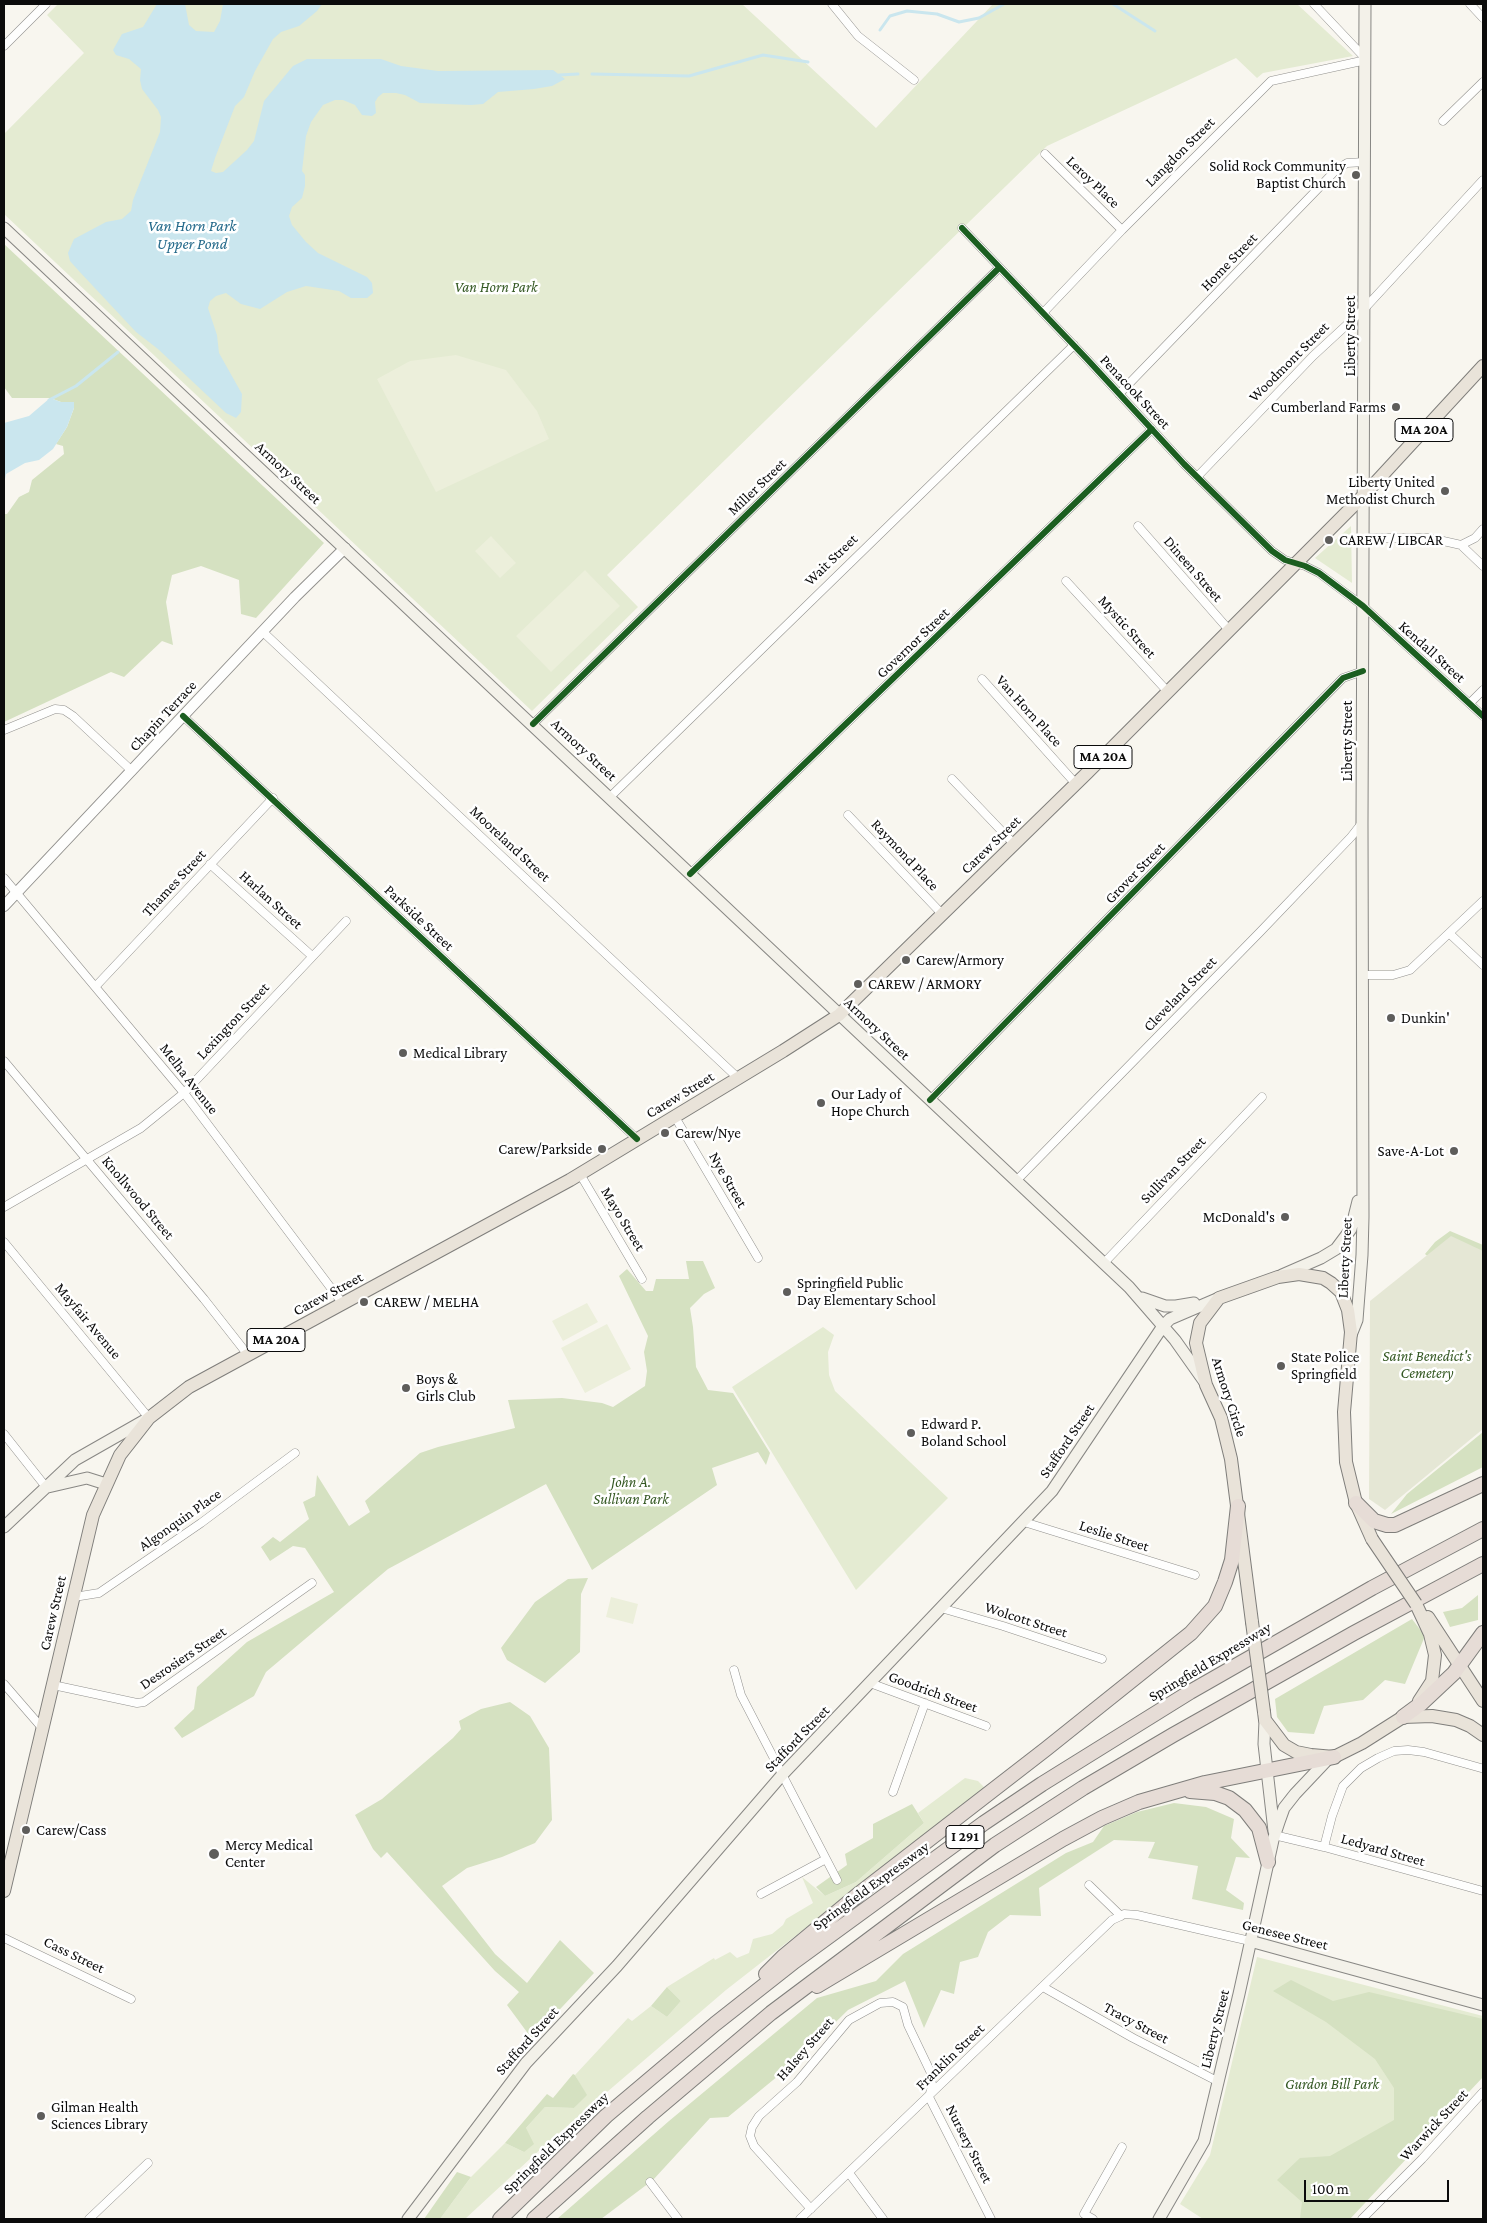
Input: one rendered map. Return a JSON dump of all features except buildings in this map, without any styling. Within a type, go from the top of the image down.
[{"type":"highway","points":[[1356,1503],[1374,1521],[1395,1525],[1483,1484]]},
{"type":"highway","points":[[726,2015],[783,1957],[860,1893],[1054,1744],[1191,1633],[1215,1606],[1225,1582],[1232,1560],[1238,1506]]},
{"type":"highway","name":"Springfield Expressway","points":[[500,2219],[606,2116],[726,2015],[795,1961],[984,1823],[1042,1784],[1190,1692],[1372,1588],[1483,1529]]},
{"type":"highway","name":"I 291","points":[[534,2219],[648,2117],[771,2013],[995,1844],[1054,1806],[1233,1700],[1483,1564]]},
{"type":"highway","points":[[1406,1715],[1428,1698],[1461,1666],[1483,1633]]},
{"type":"highway","points":[[771,2013],[878,1951],[1063,1839],[1102,1818],[1177,1791],[1331,1757]]},
{"type":"highway","points":[[1177,1791],[1215,1793],[1229,1798],[1246,1810],[1258,1828],[1268,1862]]},
{"type":"main road","name":"Liberty Street","points":[[1351,1337],[1357,1320],[1362,1255],[1366,4]]},
{"type":"main road","name":"Armory Street","points":[[4,228],[533,724],[839,1015],[1104,1262],[1140,1297],[1206,1385]]},
{"type":"main road","name":"Carew Street","points":[[4,1891],[93,1515],[120,1455],[149,1418],[189,1387],[580,1174],[839,1015],[1076,784],[1364,495],[1483,366]]},
{"type":"main road","name":"Liberty Street","points":[[1278,1277],[1321,1258],[1336,1249],[1351,1229],[1361,1179]]},
{"type":"main road","points":[[1220,1298],[1278,1277],[1299,1274],[1314,1275],[1336,1286],[1341,1292],[1347,1306],[1351,1337],[1344,1404],[1343,1437],[1347,1471],[1356,1503],[1372,1539],[1427,1621],[1461,1666],[1483,1701]]},
{"type":"main road","name":"Armory Street","points":[[1140,1297],[1165,1306],[1206,1303]]},
{"type":"main road","name":"Stafford Street","points":[[408,2219],[526,2063],[617,1966],[782,1776],[1024,1522],[1068,1469],[1163,1326],[1170,1319],[1220,1298]]},
{"type":"main road","name":"Armory Circle","points":[[1220,1298],[1205,1315],[1196,1336],[1197,1351],[1206,1385],[1221,1418],[1226,1438],[1238,1506],[1264,1716],[1275,1735],[1289,1749],[1304,1754],[1331,1757]]},
{"type":"main road","points":[[4,1527],[74,1460],[149,1418]]},
{"type":"main road","points":[[46,1487],[87,1478],[106,1484]]},
{"type":"main road","points":[[1331,1757],[1362,1742],[1406,1715],[1430,1686],[1435,1669],[1434,1648],[1427,1621]]},
{"type":"main road","points":[[1406,1715],[1432,1716],[1456,1720],[1470,1726],[1483,1735]]},
{"type":"main road","name":"Liberty Street","points":[[1264,1716],[1264,1744],[1274,1835]]},
{"type":"main road","name":"Liberty Street","points":[[1158,2219],[1204,2141],[1274,1835],[1284,1808],[1331,1757]]},
{"type":"main road","name":"Genesee Street","points":[[1250,1941],[1483,2004]]},
{"type":"street","points":[[4,46],[46,4]]},
{"type":"street","points":[[832,4],[858,36],[914,80]]},
{"type":"street","points":[[1314,4],[1366,60]]},
{"type":"street","points":[[1470,4],[1483,18]]},
{"type":"street","name":"Langdon Street","points":[[1042,313],[1270,81],[1366,60]]},
{"type":"street","points":[[1444,121],[1483,82]]},
{"type":"street","name":"Leroy Place","points":[[1045,154],[1122,230]]},
{"type":"street","name":"Home Street","points":[[1119,394],[1336,170],[1347,163],[1365,162]]},
{"type":"street","name":"Woodmont Street","points":[[1196,477],[1313,356],[1365,308],[1483,180]]},
{"type":"street","name":"Penacook Street","points":[[962,228],[1196,477],[1272,551],[1285,560],[1296,562]]},
{"type":"street","name":"Miller Street","points":[[533,724],[999,268]]},
{"type":"street","name":"Wait Street","points":[[610,797],[1074,345]]},
{"type":"street","name":"Governor Street","points":[[690,874],[1152,429]]},
{"type":"street","name":"Dineen Street","points":[[1138,526],[1229,630]]},
{"type":"street","points":[[1461,544],[1475,538],[1483,529]]},
{"type":"street","points":[[1364,538],[1430,538],[1461,544],[1483,566]]},
{"type":"street","name":"Chapin Terrace","points":[[4,906],[262,632],[346,548]]},
{"type":"street","name":"Kendall Street","points":[[1296,562],[1319,573],[1364,606],[1483,716]]},
{"type":"street","name":"Mystic Street","points":[[1066,581],[1168,692]]},
{"type":"street","name":"Mooreland Street","points":[[262,632],[738,1078]]},
{"type":"street","name":"Grover Street","points":[[930,1100],[1343,678],[1363,671]]},
{"type":"street","name":"Van Horn Place","points":[[982,679],[1076,784]]},
{"type":"street","points":[[1470,703],[1483,690]]},
{"type":"street","points":[[4,730],[54,709],[64,710],[74,716],[132,771]]},
{"type":"street","name":"Parkside Street","points":[[184,716],[637,1140]]},
{"type":"street","points":[[952,778],[1014,844]]},
{"type":"street","name":"Thames Street","points":[[96,986],[273,798]]},
{"type":"street","name":"Raymond Place","points":[[848,814],[942,914]]},
{"type":"street","name":"Cleveland Street","points":[[1016,1181],[1260,932],[1362,824]]},
{"type":"street","name":"Harlan Street","points":[[210,864],[312,956]]},
{"type":"street","name":"Melha Avenue","points":[[4,878],[184,1093],[343,1304]]},
{"type":"street","points":[[1362,975],[1393,975],[1410,970],[1483,901]]},
{"type":"street","name":"Lexington Street","points":[[4,1207],[142,1128],[184,1093],[346,921]]},
{"type":"street","points":[[1450,934],[1483,964]]},
{"type":"street","name":"Knollwood Street","points":[[4,1062],[204,1299],[248,1355]]},
{"type":"street","name":"Sullivan Street","points":[[1104,1262],[1262,1097]]},
{"type":"street","name":"Nye Street","points":[[675,1117],[758,1258]]},
{"type":"street","name":"Mayo Street","points":[[580,1174],[642,1279]]},
{"type":"street","name":"Mayfair Avenue","points":[[4,1242],[149,1418]]},
{"type":"street","points":[[4,1434],[46,1487]]},
{"type":"street","name":"Algonquin Place","points":[[74,1597],[99,1593],[200,1523],[295,1452]]},
{"type":"street","name":"Leslie Street","points":[[1024,1522],[1195,1575]]},
{"type":"street","name":"Desrosiers Street","points":[[53,1685],[137,1703],[144,1702],[312,1583]]},
{"type":"street","name":"Wolcott Street","points":[[941,1608],[1003,1626],[1102,1659]]},
{"type":"street","points":[[734,1670],[741,1695],[838,1880]]},
{"type":"street","name":"Goodrich Street","points":[[870,1683],[986,1726]]},
{"type":"street","points":[[4,1684],[42,1729]]},
{"type":"street","points":[[893,1792],[925,1703]]},
{"type":"street","points":[[1324,1847],[1332,1816],[1343,1786],[1361,1768],[1378,1758],[1394,1751],[1408,1750],[1424,1752],[1481,1768]]},
{"type":"street","name":"Ledyard Street","points":[[1274,1835],[1483,1891]]},
{"type":"street","points":[[761,1894],[826,1859]]},
{"type":"street","points":[[1088,1885],[1121,1916]]},
{"type":"street","name":"Genesee Street","points":[[1121,1916],[1124,1914],[1137,1916],[1250,1941]]},
{"type":"street","name":"Franklin Street","points":[[800,2219],[1112,1920],[1121,1916]]},
{"type":"street","name":"Cass Street","points":[[4,1938],[131,1999]]},
{"type":"street","name":"Tracy Street","points":[[1043,1987],[1132,2038],[1217,2080]]},
{"type":"street","name":"Nursery Street","points":[[893,2002],[903,2007],[908,2025],[931,2073],[932,2086],[929,2097],[991,2219]]},
{"type":"street","name":"Halsey Street","points":[[811,2209],[754,2146],[751,2132],[759,2116],[797,2082],[849,2020],[880,2003],[893,2002]]},
{"type":"street","name":"Warwick Street","points":[[1362,2219],[1422,2159],[1483,2092]]},
{"type":"street","points":[[1093,2219],[1083,2217],[1122,2147]]},
{"type":"street","points":[[89,2219],[148,2163]]},
{"type":"street","points":[[848,2173],[883,2219]]},
{"type":"street","points":[[650,2182],[678,2219]]},
{"type":"green space","name":"Van Horn Park","points":[[58,4],[742,4],[876,128],[993,4],[1297,4],[1353,56],[1263,73],[1257,78],[1236,58],[1047,146],[607,575],[638,607],[532,711],[4,214],[4,134],[84,53],[47,15]]},
{"type":"green space","points":[[4,244],[324,543],[256,618],[241,614],[239,580],[201,566],[172,575],[166,602],[173,645],[162,641],[124,677],[111,672],[4,722],[4,514],[7,514],[19,497],[29,492],[32,480],[64,454],[63,446],[56,444],[67,427],[74,408],[74,402],[61,402],[50,398],[12,398],[4,387]]},
{"type":"green space","points":[[456,355],[506,370],[537,411],[549,439],[436,492],[377,379],[410,361]]},
{"type":"green space","points":[[1351,526],[1352,583],[1315,558]]},
{"type":"green space","points":[[491,536],[516,563],[500,578],[475,551]]},
{"type":"green space","points":[[585,570],[620,606],[551,672],[516,636]]},
{"type":"green space","points":[[1450,1231],[1483,1245],[1483,1264],[1432,1260],[1425,1254],[1435,1242]]},
{"type":"green space","name":"Saint Benedict's Cemetery","points":[[1451,1236],[1483,1251],[1483,1429],[1385,1510],[1369,1499],[1370,1301]]},
{"type":"green space","name":"John A. Sullivan Park","points":[[686,1261],[703,1261],[715,1288],[704,1294],[690,1308],[696,1367],[708,1390],[733,1393],[770,1453],[766,1465],[758,1452],[712,1468],[717,1485],[592,1570],[546,1484],[388,1569],[266,1672],[254,1696],[182,1738],[174,1728],[194,1709],[197,1687],[247,1642],[334,1592],[305,1548],[293,1546],[270,1561],[261,1547],[273,1537],[280,1542],[309,1519],[303,1502],[315,1496],[317,1475],[349,1526],[370,1512],[365,1501],[420,1453],[515,1428],[508,1400],[562,1398],[602,1403],[613,1407],[645,1386],[647,1371],[644,1352],[648,1336],[619,1276],[627,1269],[646,1291],[653,1291],[656,1279],[689,1279]]},
{"type":"green space","points":[[587,1303],[598,1322],[563,1341],[552,1321]]},
{"type":"green space","points":[[607,1324],[631,1369],[585,1393],[561,1348]]},
{"type":"green space","points":[[823,1327],[834,1335],[828,1352],[829,1375],[835,1391],[948,1498],[856,1590],[732,1387]]},
{"type":"green space","points":[[1483,1432],[1483,1467],[1391,1514],[1407,1494]]},
{"type":"green space","points":[[588,1578],[581,1594],[580,1652],[545,1683],[507,1660],[501,1648],[535,1602],[568,1579]]},
{"type":"green space","points":[[1478,1595],[1478,1620],[1450,1627],[1443,1612],[1462,1608]]},
{"type":"green space","points":[[611,1597],[638,1604],[633,1624],[606,1617]]},
{"type":"green space","points":[[1412,1619],[1425,1636],[1405,1684],[1385,1680],[1363,1700],[1324,1706],[1314,1734],[1288,1732],[1277,1717],[1275,1699]]},
{"type":"green space","points":[[510,1702],[530,1716],[549,1748],[552,1820],[535,1843],[502,1857],[467,1868],[442,1886],[495,1954],[527,1983],[560,1940],[594,1973],[532,2039],[507,2005],[519,1992],[495,1971],[387,1852],[381,1858],[373,1849],[355,1815],[382,1799],[453,1738],[461,1729],[459,1721],[481,1709]]},
{"type":"green space","points":[[965,1778],[978,1781],[985,1788],[726,1990],[544,2146],[465,2219],[440,2219],[471,2177],[505,2143],[524,2152],[526,2128],[545,2107],[574,2108],[586,2095],[575,2075],[628,2018],[632,2021],[651,2006],[667,2017],[681,2001],[667,1987],[714,1958],[715,1960],[730,1952],[737,1958],[749,1953],[753,1939],[772,1934],[783,1925],[786,1919],[813,1903],[802,1877],[825,1896],[856,1882],[924,1823],[918,1813]]},
{"type":"green space","points":[[1174,1803],[1206,1807],[1234,1819],[1231,1838],[1250,1858],[1236,1857],[1226,1890],[1244,1903],[1243,1910],[1192,1899],[1198,1866],[1148,1858],[1155,1842],[1114,1840],[1039,1888],[1041,1916],[1010,1915],[988,1932],[978,1957],[960,1962],[954,1994],[941,1990],[924,2028],[905,1981],[848,2010],[795,2062],[728,2117],[710,2118],[653,2180],[601,2219],[557,2219],[669,2121],[817,1998],[876,1981],[903,1954],[1066,1853],[1093,1842],[1104,1826],[1137,1812]]},
{"type":"green space","points":[[912,1804],[924,1823],[856,1882],[825,1896],[816,1887],[847,1865],[845,1854],[873,1838],[873,1824]]},
{"type":"green space","name":"Gurdon Bill Park","points":[[1257,1957],[1483,2016],[1483,2071],[1346,2219],[1203,2219],[1180,2204],[1210,2155]]},
{"type":"green space","points":[[1291,1980],[1333,2001],[1369,1992],[1483,2019],[1483,2077],[1350,2219],[1300,2219],[1302,2202],[1277,2180],[1300,2158],[1330,2156],[1394,2120],[1394,2088],[1375,2059],[1326,2022],[1273,1991]]},
{"type":"green space","points":[[667,1987],[681,2001],[667,2017],[651,2006]]},
{"type":"green space","points":[[573,2074],[587,2095],[574,2108],[545,2107],[526,2128],[534,2144],[524,2152],[505,2143],[547,2094],[553,2098]]},
{"type":"green space","points":[[457,2172],[471,2177],[440,2219],[424,2219]]},
{"type":"water","name":"Van Horn Park Upper Pond","points":[[157,4],[185,4],[189,25],[196,31],[214,32],[220,21],[223,4],[322,4],[317,11],[299,26],[281,32],[273,39],[255,71],[244,97],[235,106],[211,171],[216,173],[223,172],[247,150],[254,141],[264,101],[293,66],[307,59],[381,59],[401,66],[438,71],[553,70],[565,79],[552,86],[498,92],[483,104],[471,105],[420,103],[405,95],[383,93],[375,102],[376,113],[372,116],[362,115],[355,105],[343,100],[335,100],[323,105],[311,122],[306,136],[302,171],[305,175],[305,186],[302,198],[292,207],[289,216],[292,225],[318,253],[367,277],[372,283],[373,293],[367,298],[351,298],[339,291],[306,286],[287,292],[260,309],[241,304],[226,293],[216,296],[210,301],[208,308],[217,335],[219,353],[242,394],[241,412],[236,418],[226,413],[158,349],[136,332],[70,261],[68,253],[74,239],[106,222],[122,219],[131,211],[133,200],[160,132],[161,117],[142,89],[140,80],[141,69],[129,59],[116,55],[113,50],[122,34],[143,27]]},
{"type":"water","points":[[50,398],[61,402],[74,402],[74,408],[67,427],[53,449],[39,460],[25,463],[6,474],[4,484],[4,423],[29,416]]},
{"type":"waterway","points":[[880,30],[890,16],[907,11],[937,14],[959,22],[979,18],[1004,4]]},
{"type":"waterway","points":[[1113,4],[1155,31]]},
{"type":"waterway","points":[[592,74],[689,76],[763,55],[808,62]]},
{"type":"waterway","points":[[559,75],[578,74]]},
{"type":"waterway","points":[[49,400],[76,386],[118,352]]},
{"type":"cycle path","points":[[962,228],[1184,464],[1272,551],[1285,560],[1305,566],[1319,573],[1363,606],[1483,716]]},
{"type":"cycle path","points":[[533,724],[999,268]]},
{"type":"cycle path","points":[[690,874],[1152,429]]},
{"type":"cycle path","points":[[930,1100],[1343,678],[1363,671]]},
{"type":"cycle path","points":[[183,716],[637,1139]]},
{"type":"place","name":"Solid Rock Community Baptist Church","points":[[1356,175]]},
{"type":"place","name":"Cumberland Farms","points":[[1396,407]]},
{"type":"place","name":"Liberty United Methodist Church","points":[[1445,491]]},
{"type":"place","name":"CAREW / LIBCAR","points":[[1329,540]]},
{"type":"place","name":"Carew/Armory","points":[[906,960]]},
{"type":"place","name":"CAREW / ARMORY","points":[[858,984]]},
{"type":"place","name":"Dunkin'","points":[[1391,1018]]},
{"type":"place","name":"Medical Library","points":[[403,1053]]},
{"type":"place","name":"Our Lady of Hope Church","points":[[821,1103]]},
{"type":"place","name":"Carew/Nye","points":[[665,1133]]},
{"type":"place","name":"Carew/Parkside","points":[[602,1149]]},
{"type":"place","name":"Save-A-Lot","points":[[1454,1151]]},
{"type":"place","name":"McDonald's","points":[[1285,1217]]},
{"type":"place","name":"Springfield Public Day Elementary School","points":[[787,1292]]},
{"type":"place","name":"CAREW / MELHA","points":[[364,1302]]},
{"type":"place","name":"State Police Springfield","points":[[1281,1366]]},
{"type":"place","name":"Boys & Girls Club","points":[[406,1388]]},
{"type":"place","name":"Edward P. Boland School","points":[[911,1433]]},
{"type":"place","name":"Carew/Cass","points":[[26,1830]]},
{"type":"place","name":"Mercy Medical Center","points":[[214,1854]]},
{"type":"place","name":"Gilman Health Sciences Library","points":[[41,2116]]}]
